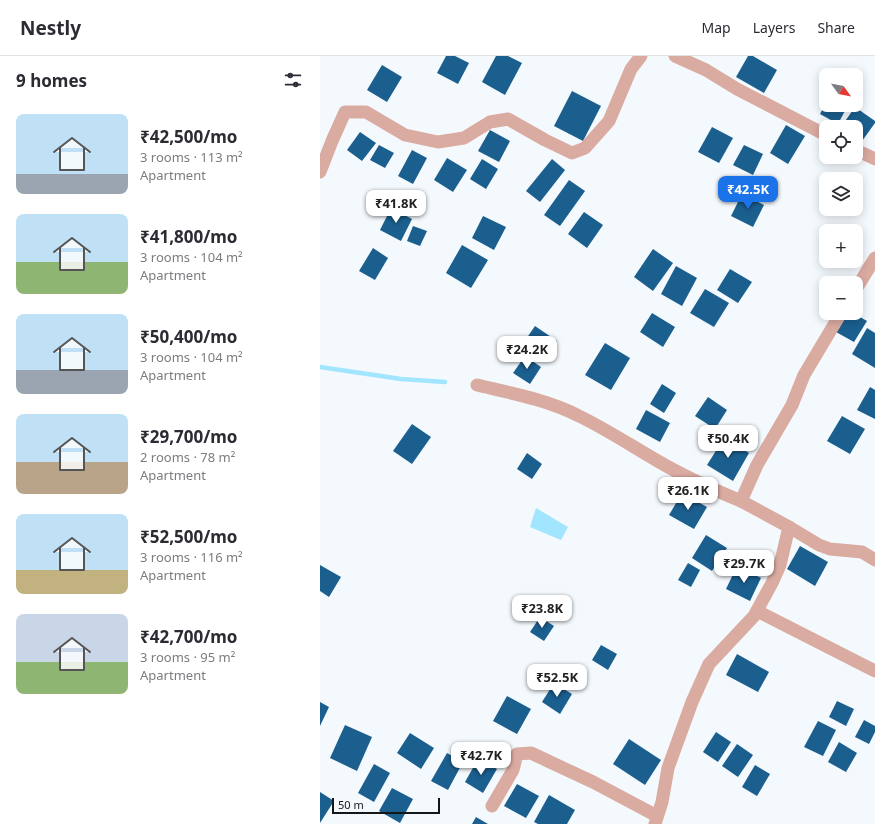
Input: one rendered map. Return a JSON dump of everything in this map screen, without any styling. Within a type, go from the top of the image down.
[{"type":"street","points":[[320,172],[345,112],[366,112],[405,135],[438,142],[464,138],[490,122],[508,119],[572,153],[585,148],[609,121],[631,69],[641,56]]},
{"type":"street","points":[[674,56],[706,70],[737,89],[819,130]]},
{"type":"street","points":[[863,153],[875,159]]},
{"type":"street","points":[[863,278],[875,258]]},
{"type":"street","points":[[741,501],[757,465],[792,405],[804,375],[836,320]]},
{"type":"street","points":[[477,385],[545,403],[578,415],[621,438],[656,460],[704,485],[741,501],[819,545],[830,549],[862,552],[875,560]]},
{"type":"street","points":[[492,806],[513,770],[518,754],[531,753],[593,782],[656,820],[662,802],[668,768],[692,702],[709,664],[757,611],[780,565],[789,527]]},
{"type":"street","points":[[757,611],[875,671]]},
{"type":"water","points":[[536,508],[568,527],[561,540],[530,527]]},
{"type":"building","points":[[446,56],[455,56],[469,63],[458,84],[437,73]]},
{"type":"building","points":[[496,56],[508,56],[522,63],[505,95],[482,82]]},
{"type":"building","points":[[748,56],[753,56],[777,70],[764,93],[736,77]]},
{"type":"building","points":[[382,65],[402,77],[387,102],[367,90]]},
{"type":"building","points":[[572,91],[601,106],[583,141],[554,126]]},
{"type":"building","points":[[821,112],[844,112],[840,120],[831,120],[820,114]]},
{"type":"building","points":[[852,112],[862,112],[875,121],[875,123],[863,140],[863,120],[846,120]]},
{"type":"building","points":[[786,125],[805,136],[788,164],[770,153]]},
{"type":"building","points":[[712,127],[733,138],[719,163],[698,152]]},
{"type":"building","points":[[490,130],[510,141],[499,162],[478,151]]},
{"type":"building","points":[[360,132],[376,143],[362,161],[347,150]]},
{"type":"building","points":[[379,145],[394,153],[385,168],[370,160]]},
{"type":"building","points":[[744,145],[763,154],[753,175],[733,165]]},
{"type":"building","points":[[412,150],[427,158],[413,184],[398,176]]},
{"type":"building","points":[[447,158],[467,170],[453,192],[434,180]]},
{"type":"building","points":[[482,159],[498,169],[486,189],[470,179]]},
{"type":"building","points":[[552,159],[565,170],[540,202],[526,191]]},
{"type":"building","points":[[569,180],[585,191],[560,226],[544,215]]},
{"type":"building","points":[[742,194],[764,205],[753,227],[731,216]]},
{"type":"building","points":[[391,208],[412,219],[401,241],[380,230]]},
{"type":"building","points":[[584,212],[603,225],[587,248],[568,234]]},
{"type":"building","points":[[483,216],[506,227],[494,250],[472,238]]},
{"type":"building","points":[[413,226],[427,231],[420,246],[407,241]]},
{"type":"building","points":[[462,245],[488,260],[471,288],[446,273]]},
{"type":"building","points":[[373,248],[388,258],[375,280],[359,271]]},
{"type":"building","points":[[653,249],[673,263],[653,291],[634,277]]},
{"type":"building","points":[[676,266],[697,278],[682,306],[661,294]]},
{"type":"building","points":[[730,269],[752,282],[738,303],[717,290]]},
{"type":"building","points":[[705,289],[729,303],[714,327],[690,313]]},
{"type":"building","points":[[652,313],[675,327],[663,347],[640,332]]},
{"type":"building","points":[[863,319],[867,321],[854,342],[836,332],[843,320],[863,320]]},
{"type":"building","points":[[535,326],[557,341],[544,360],[522,345]]},
{"type":"building","points":[[867,328],[875,333],[875,368],[852,354]]},
{"type":"building","points":[[605,343],[630,358],[611,390],[585,375]]},
{"type":"building","points":[[525,356],[541,367],[530,384],[513,373]]},
{"type":"building","points":[[662,384],[676,393],[664,413],[650,404]]},
{"type":"building","points":[[870,387],[875,390],[875,419],[857,410]]},
{"type":"building","points":[[708,397],[727,410],[715,429],[695,416]]},
{"type":"building","points":[[646,410],[670,423],[660,442],[636,429]]},
{"type":"building","points":[[842,416],[865,429],[850,454],[827,441]]},
{"type":"building","points":[[412,424],[431,437],[412,464],[393,451]]},
{"type":"building","points":[[724,438],[749,453],[733,481],[707,465]]},
{"type":"building","points":[[527,453],[542,464],[532,479],[517,469]]},
{"type":"building","points":[[682,493],[707,507],[694,529],[669,515]]},
{"type":"building","points":[[706,535],[727,548],[712,571],[692,558]]},
{"type":"building","points":[[800,546],[828,562],[815,586],[787,569]]},
{"type":"building","points":[[688,563],[700,570],[691,587],[678,580]]},
{"type":"building","points":[[320,565],[341,577],[329,597],[320,591]]},
{"type":"building","points":[[737,566],[761,578],[750,601],[726,589]]},
{"type":"building","points":[[540,617],[554,626],[544,641],[530,632]]},
{"type":"building","points":[[601,645],[617,654],[608,670],[592,660]]},
{"type":"building","points":[[737,654],[769,672],[758,692],[726,675]]},
{"type":"building","points":[[554,683],[572,694],[560,714],[542,702]]},
{"type":"building","points":[[507,696],[531,709],[517,734],[493,721]]},
{"type":"building","points":[[837,701],[854,709],[846,726],[829,717]]},
{"type":"building","points":[[320,702],[329,707],[320,726]]},
{"type":"building","points":[[864,720],[875,726],[875,732],[869,744],[855,737]]},
{"type":"building","points":[[818,721],[836,730],[823,756],[804,747]]},
{"type":"building","points":[[345,725],[372,737],[357,771],[330,758]]},
{"type":"building","points":[[716,732],[731,742],[718,762],[703,752]]},
{"type":"building","points":[[410,733],[434,748],[421,769],[397,753]]},
{"type":"building","points":[[629,739],[661,760],[645,785],[613,764]]},
{"type":"building","points":[[839,742],[857,753],[846,772],[828,762]]},
{"type":"building","points":[[737,744],[753,755],[738,777],[722,766]]},
{"type":"building","points":[[447,753],[463,762],[448,790],[431,781]]},
{"type":"building","points":[[478,759],[497,769],[483,793],[465,782]]},
{"type":"building","points":[[374,764],[390,773],[374,802],[358,793]]},
{"type":"building","points":[[755,765],[770,774],[757,796],[742,787]]},
{"type":"building","points":[[517,784],[539,796],[526,818],[504,806]]},
{"type":"building","points":[[392,788],[413,799],[400,823],[379,811]]},
{"type":"building","points":[[320,792],[334,801],[320,823]]},
{"type":"building","points":[[549,795],[575,810],[567,824],[538,824],[534,822]]},
{"type":"building","points":[[476,817],[488,824],[472,824]]},
{"type":"waterway","points":[[320,367],[401,379],[445,382]]}]
